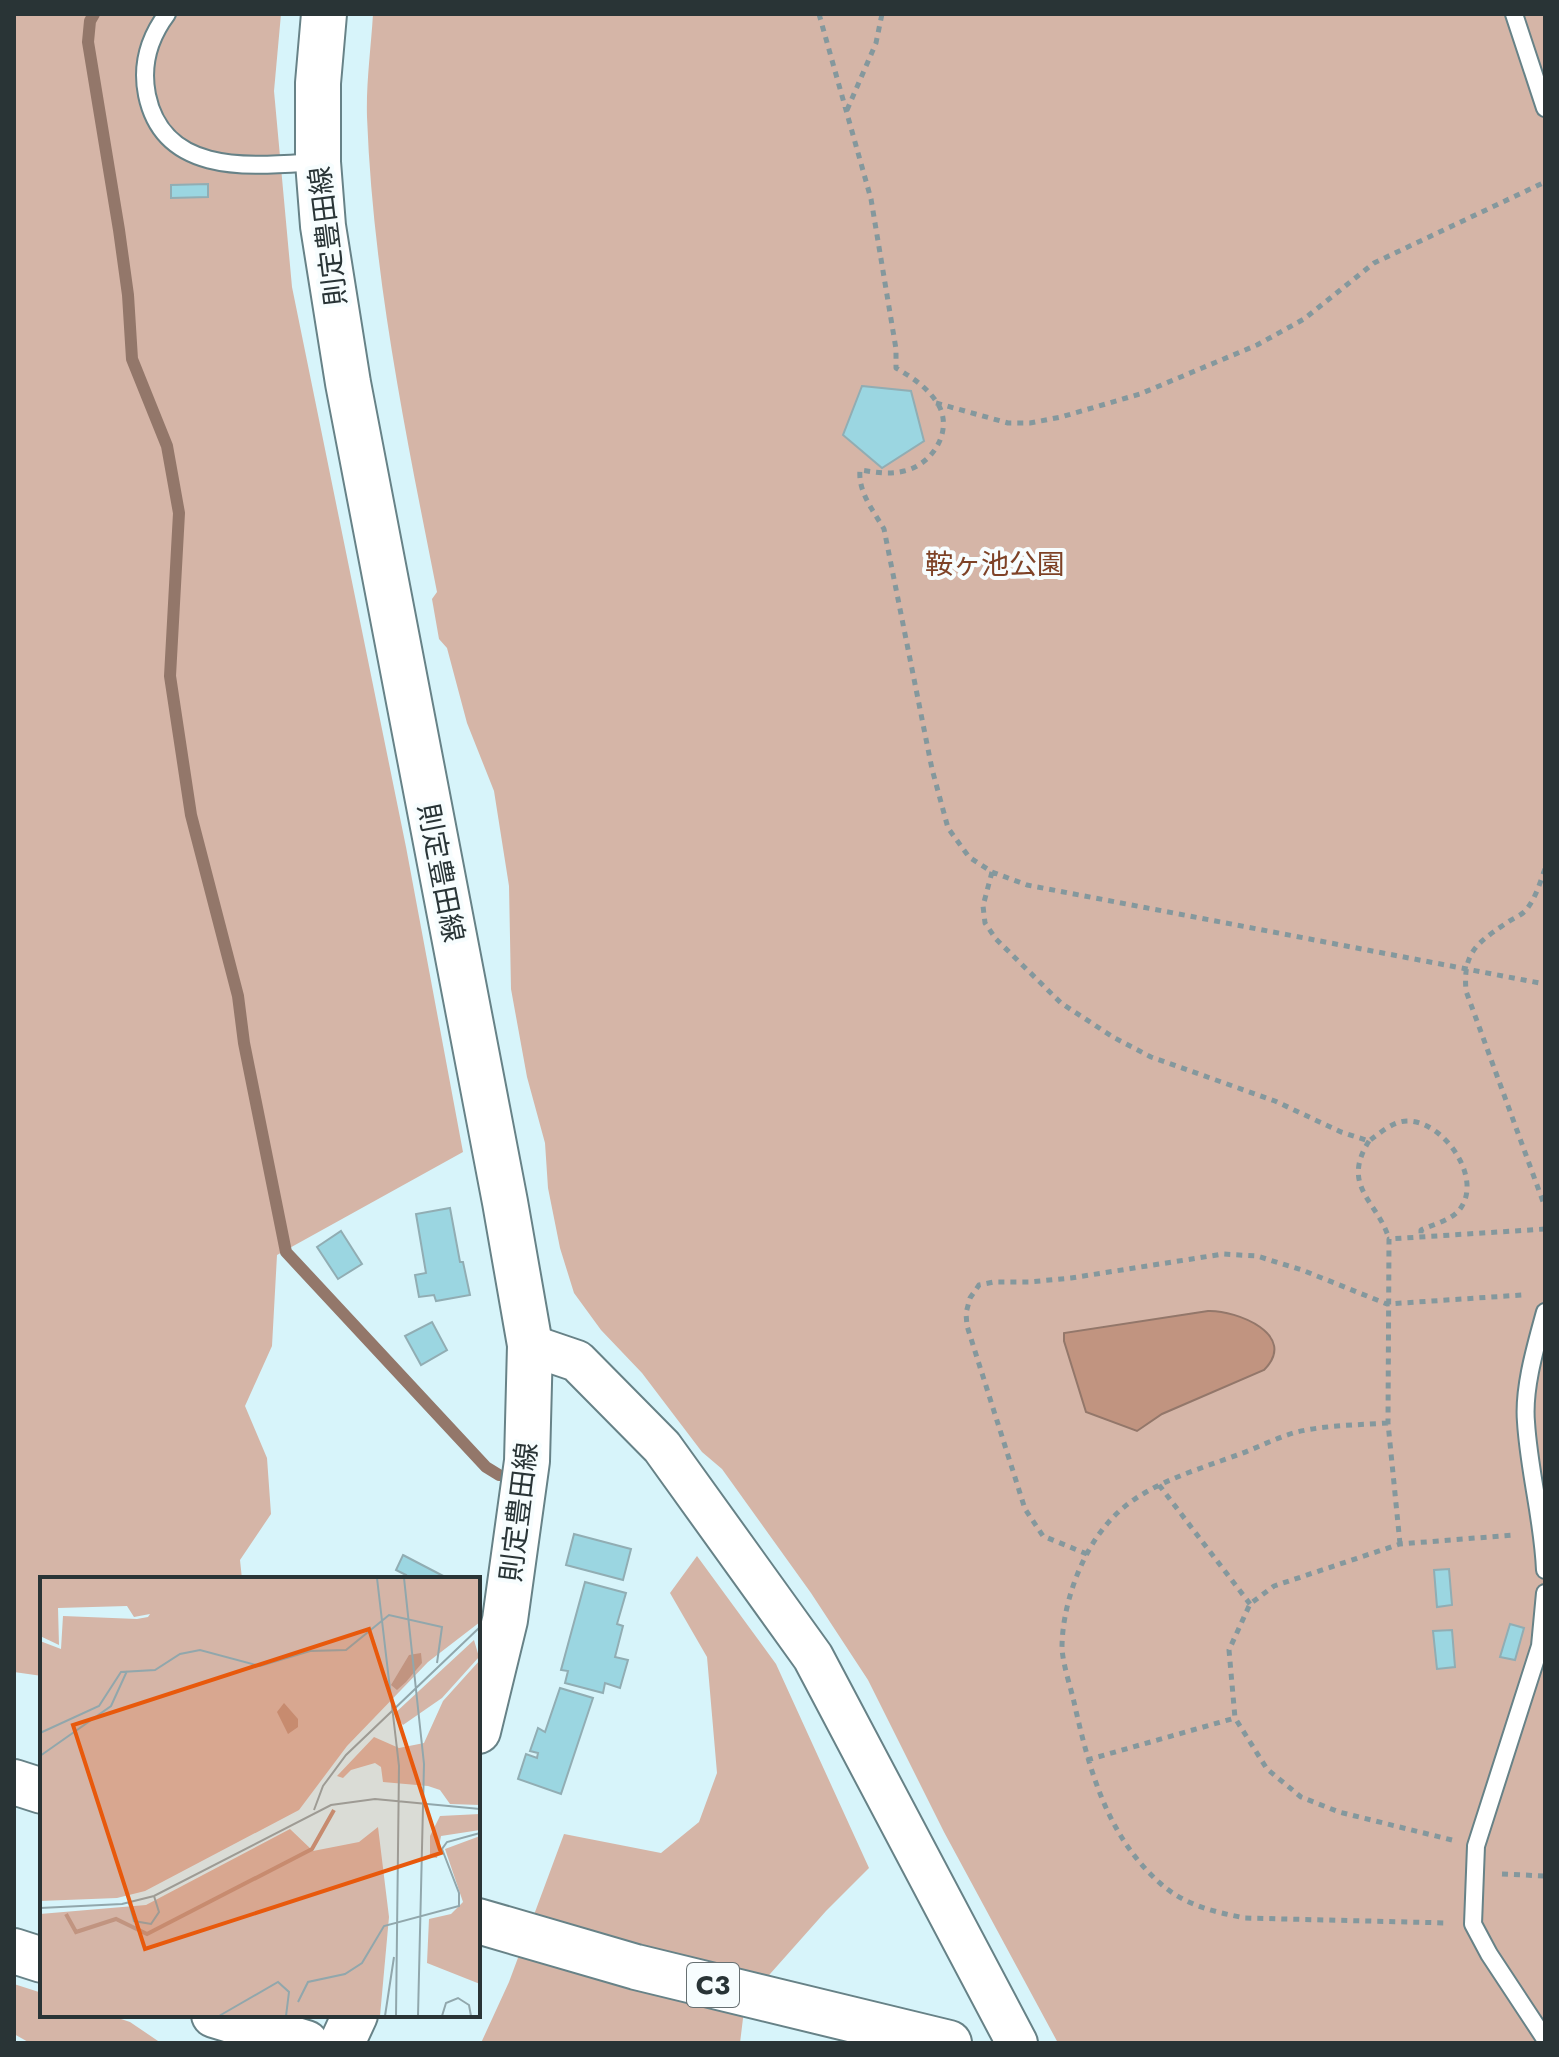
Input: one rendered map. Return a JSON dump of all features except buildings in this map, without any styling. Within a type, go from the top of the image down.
[{"type":"main road","name":"則定豊田線","points":[[324,14],[318,83],[318,162],[323,226],[348,383],[530,1345],[527,1461],[505,1620],[480,1723]]},
{"type":"main road","points":[[14,1782],[40,1790]]},
{"type":"main road","name":"C3","points":[[480,1922],[636,1967],[949,2043]]},
{"type":"main road","points":[[14,1951],[40,1959]]},
{"type":"main road","points":[[221,2017],[306,2043]]},
{"type":"main road","points":[[342,2043],[354,2017]]},
{"type":"street","points":[[530,1345],[577,1361],[662,1447],[813,1657],[1017,2043]]},
{"type":"lane","points":[[167,14],[153,34],[146,58],[145,83],[158,127],[188,151],[209,161],[258,166],[318,162]]},
{"type":"lane","points":[[1514,14],[1545,108]]},
{"type":"lane","points":[[1545,1312],[1533,1355],[1525,1420],[1544,1532],[1545,1570]]},
{"type":"lane","points":[[1545,1593],[1540,1646],[1476,1846],[1473,1872],[1473,1924],[1545,2039]]},
{"type":"path","points":[[819,14],[871,199],[896,349],[896,368],[922,384],[936,403],[944,426],[931,455],[905,471],[880,473],[860,470],[859,482],[884,529],[932,769],[948,828],[969,857],[992,872],[1027,885],[1545,984]]},
{"type":"path","points":[[847,111],[876,43],[882,14]]},
{"type":"path","points":[[936,403],[1008,423],[1030,423],[1140,394],[1257,345],[1304,319],[1374,263],[1545,182]]},
{"type":"path","points":[[1545,869],[1535,896],[1525,911],[1482,940],[1468,957],[1464,969],[1466,991],[1545,1207]]},
{"type":"path","points":[[992,872],[983,906],[985,923],[996,939],[1061,1003],[1113,1037],[1151,1057],[1275,1101],[1341,1132],[1369,1141]]},
{"type":"path","points":[[1400,1544],[1388,1423],[1389,1239],[1385,1225],[1369,1206],[1361,1189],[1359,1163],[1369,1141],[1397,1122],[1408,1120],[1436,1132],[1464,1168],[1468,1182],[1460,1209],[1421,1230],[1421,1237]]},
{"type":"path","points":[[1389,1239],[1545,1229]]},
{"type":"path","points":[[1087,1554],[1043,1536],[1025,1509],[967,1326],[970,1298],[979,1285],[1071,1278],[1223,1254],[1257,1256],[1302,1270],[1387,1304],[1535,1294]]},
{"type":"path","points":[[1388,1423],[1327,1427],[1294,1433],[1159,1485],[1137,1498],[1107,1523],[1087,1554],[1073,1589],[1062,1650],[1087,1760],[1110,1821],[1136,1859],[1162,1885],[1183,1900],[1245,1918],[1473,1924]]},
{"type":"path","points":[[1159,1485],[1250,1604]]},
{"type":"path","points":[[1476,1846],[1339,1812],[1301,1797],[1267,1769],[1235,1718],[1229,1650],[1250,1604],[1274,1586],[1400,1544],[1544,1532]]},
{"type":"path","points":[[1087,1760],[1235,1718]]},
{"type":"path","points":[[1473,1872],[1545,1876]]},
{"type":"green space","points":[[14,14],[281,14],[274,91],[292,287],[406,847],[463,1152],[277,1255],[272,1346],[245,1406],[267,1458],[271,1514],[240,1560],[242,1577],[40,1577],[40,1676],[14,1672]]},
{"type":"green space","name":"鞍ヶ池公園","points":[[373,14],[1545,14],[1545,2043],[1058,2043],[944,1832],[868,1680],[811,1593],[722,1469],[702,1452],[642,1373],[601,1330],[574,1293],[560,1248],[548,1188],[545,1143],[527,1077],[511,989],[509,886],[494,791],[467,723],[447,648],[439,639],[432,599],[437,592],[393,356],[370,177],[367,117]]},
{"type":"green space","points":[[697,1556],[776,1664],[869,1868],[745,2002],[740,2043],[481,2043],[509,1982],[564,1834],[661,1853],[699,1822],[717,1773],[707,1657],[670,1593]]},
{"type":"green space","points":[[14,1984],[40,1992],[40,2017],[115,2017],[130,2022],[161,2043],[30,2043],[14,2034]]},
{"type":"shaded area","points":[[1208,1311],[1248,1320],[1269,1336],[1274,1346],[1273,1357],[1264,1370],[1162,1414],[1137,1431],[1086,1412],[1064,1333]]},
{"type":"waterway","points":[[94,14],[90,21],[88,42],[119,230],[128,295],[132,359],[167,446],[179,513],[170,676],[191,815],[238,996],[244,1043],[286,1252],[486,1467],[499,1475]]}]
